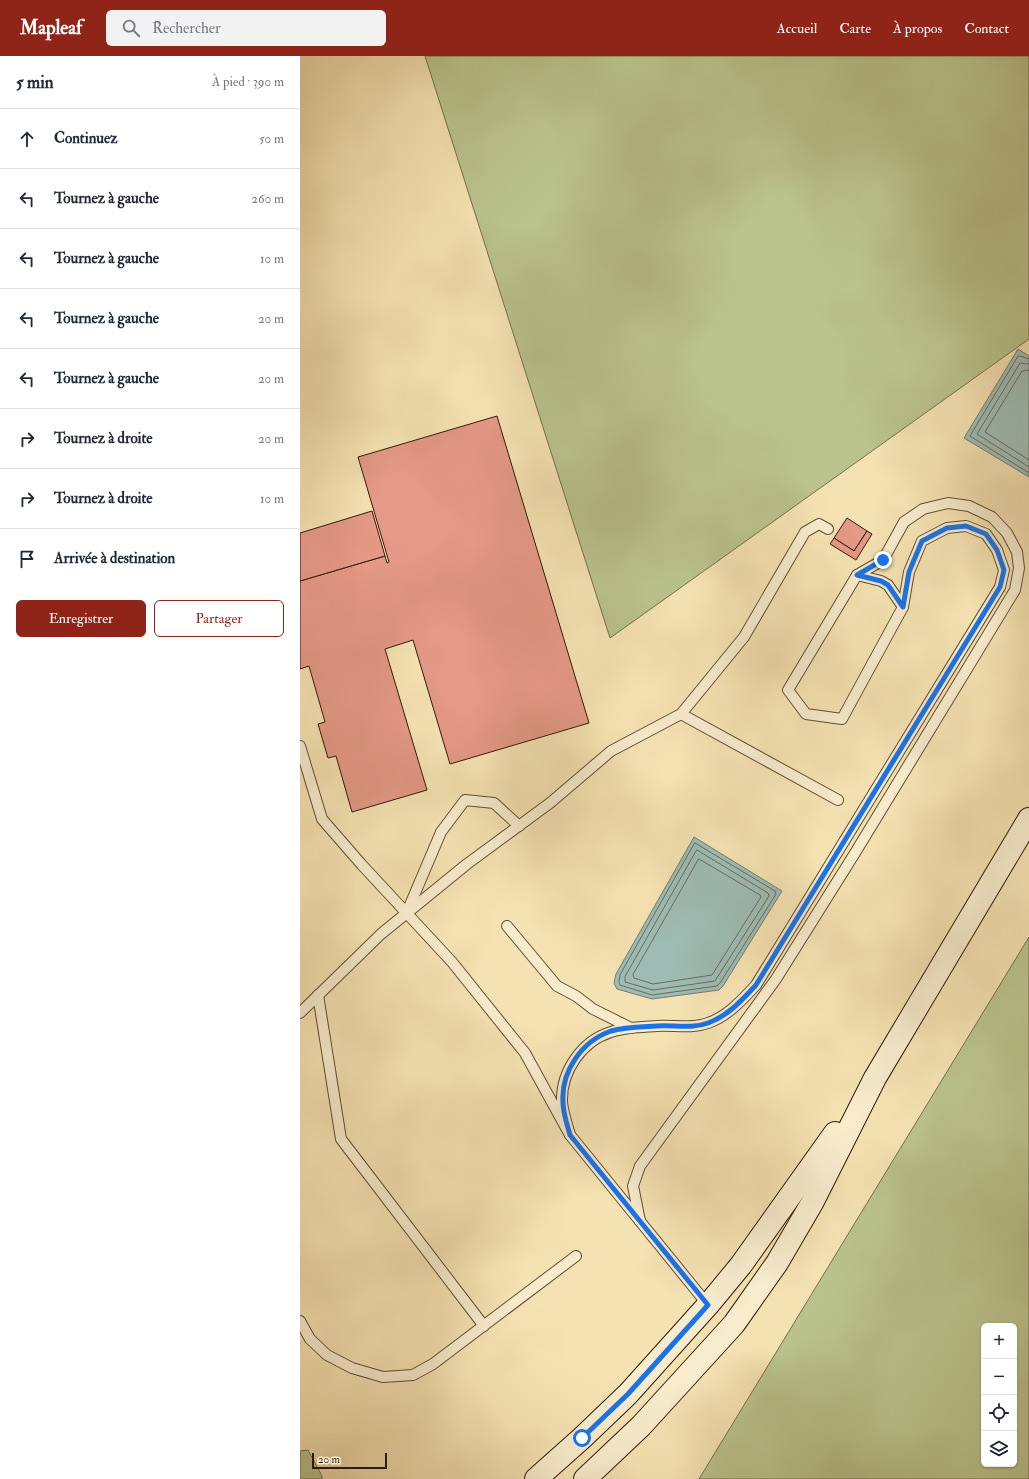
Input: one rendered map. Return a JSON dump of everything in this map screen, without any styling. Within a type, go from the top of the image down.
[{"type":"main road","points":[[585,1479],[641,1426],[734,1324],[777,1263],[812,1203],[874,1078],[1029,819]]},
{"type":"main road","points":[[536,1479],[628,1394],[742,1266],[796,1186],[874,1078]]},
{"type":"main road","points":[[708,1305],[709,1351]]},
{"type":"lane","points":[[570,1135],[562,1102],[566,1075],[575,1058],[598,1037],[612,1031],[631,1028],[662,1026],[687,1027],[707,1024],[723,1017],[756,985],[1000,587],[1004,570],[997,550],[986,534],[966,526],[947,528],[922,541],[909,572],[903,607],[842,719],[806,714],[788,690],[857,575],[883,560],[904,522],[923,509],[948,503],[969,506],[992,516],[1007,533],[1017,552],[1019,568],[1015,590],[780,973],[640,1166],[633,1186],[640,1221]]},
{"type":"lane","points":[[300,1013],[381,934],[467,864],[550,803],[611,751],[682,714],[744,637],[805,532],[819,524],[828,529]]},
{"type":"lane","points":[[857,575],[881,581],[888,585],[903,607]]},
{"type":"lane","points":[[682,714],[838,800]]},
{"type":"lane","points":[[300,746],[322,820],[452,962],[526,1053],[570,1135],[708,1305]]},
{"type":"lane","points":[[406,913],[440,832],[465,800],[494,803],[519,826]]},
{"type":"lane","points":[[507,926],[557,986],[576,996],[593,1009],[631,1028]]},
{"type":"lane","points":[[318,996],[341,1139],[484,1326]]},
{"type":"lane","points":[[300,1321],[310,1339],[327,1355],[352,1368],[383,1377],[413,1375],[433,1364],[576,1256]]},
{"type":"green space","points":[[425,56],[1029,56],[1029,339],[610,638]]},
{"type":"green space","points":[[1029,937],[1029,1479],[699,1479]]},
{"type":"green space","points":[[308,1450],[322,1476],[322,1479],[300,1479],[300,1451]]},
{"type":"water","points":[[1018,349],[1029,356],[1029,477],[964,438]]},
{"type":"water","points":[[694,837],[782,891],[723,986],[719,990],[652,999],[617,989],[614,983],[616,974]]},
{"type":"building","points":[[497,416],[589,723],[450,764],[413,640],[385,649],[427,790],[352,812],[336,756],[328,758],[318,724],[325,722],[309,666],[300,669],[300,581],[385,556],[387,563],[389,562],[358,457]]},
{"type":"building","points":[[372,511],[385,556],[300,581],[300,533]]},
{"type":"building","points":[[847,518],[867,531],[854,551],[834,538]]},
{"type":"building","points":[[867,531],[872,534],[856,560],[830,544],[834,538],[854,551]]},
{"type":"route","points":[[582,1438],[628,1394],[708,1305],[570,1135],[562,1102],[566,1075],[575,1058],[598,1037],[612,1031],[631,1028],[657,1026],[687,1027],[707,1024],[723,1017],[756,985],[1000,587],[1004,570],[997,550],[986,534],[966,526],[947,528],[922,541],[909,572],[903,607],[888,585],[881,581],[857,575],[883,560]]}]
